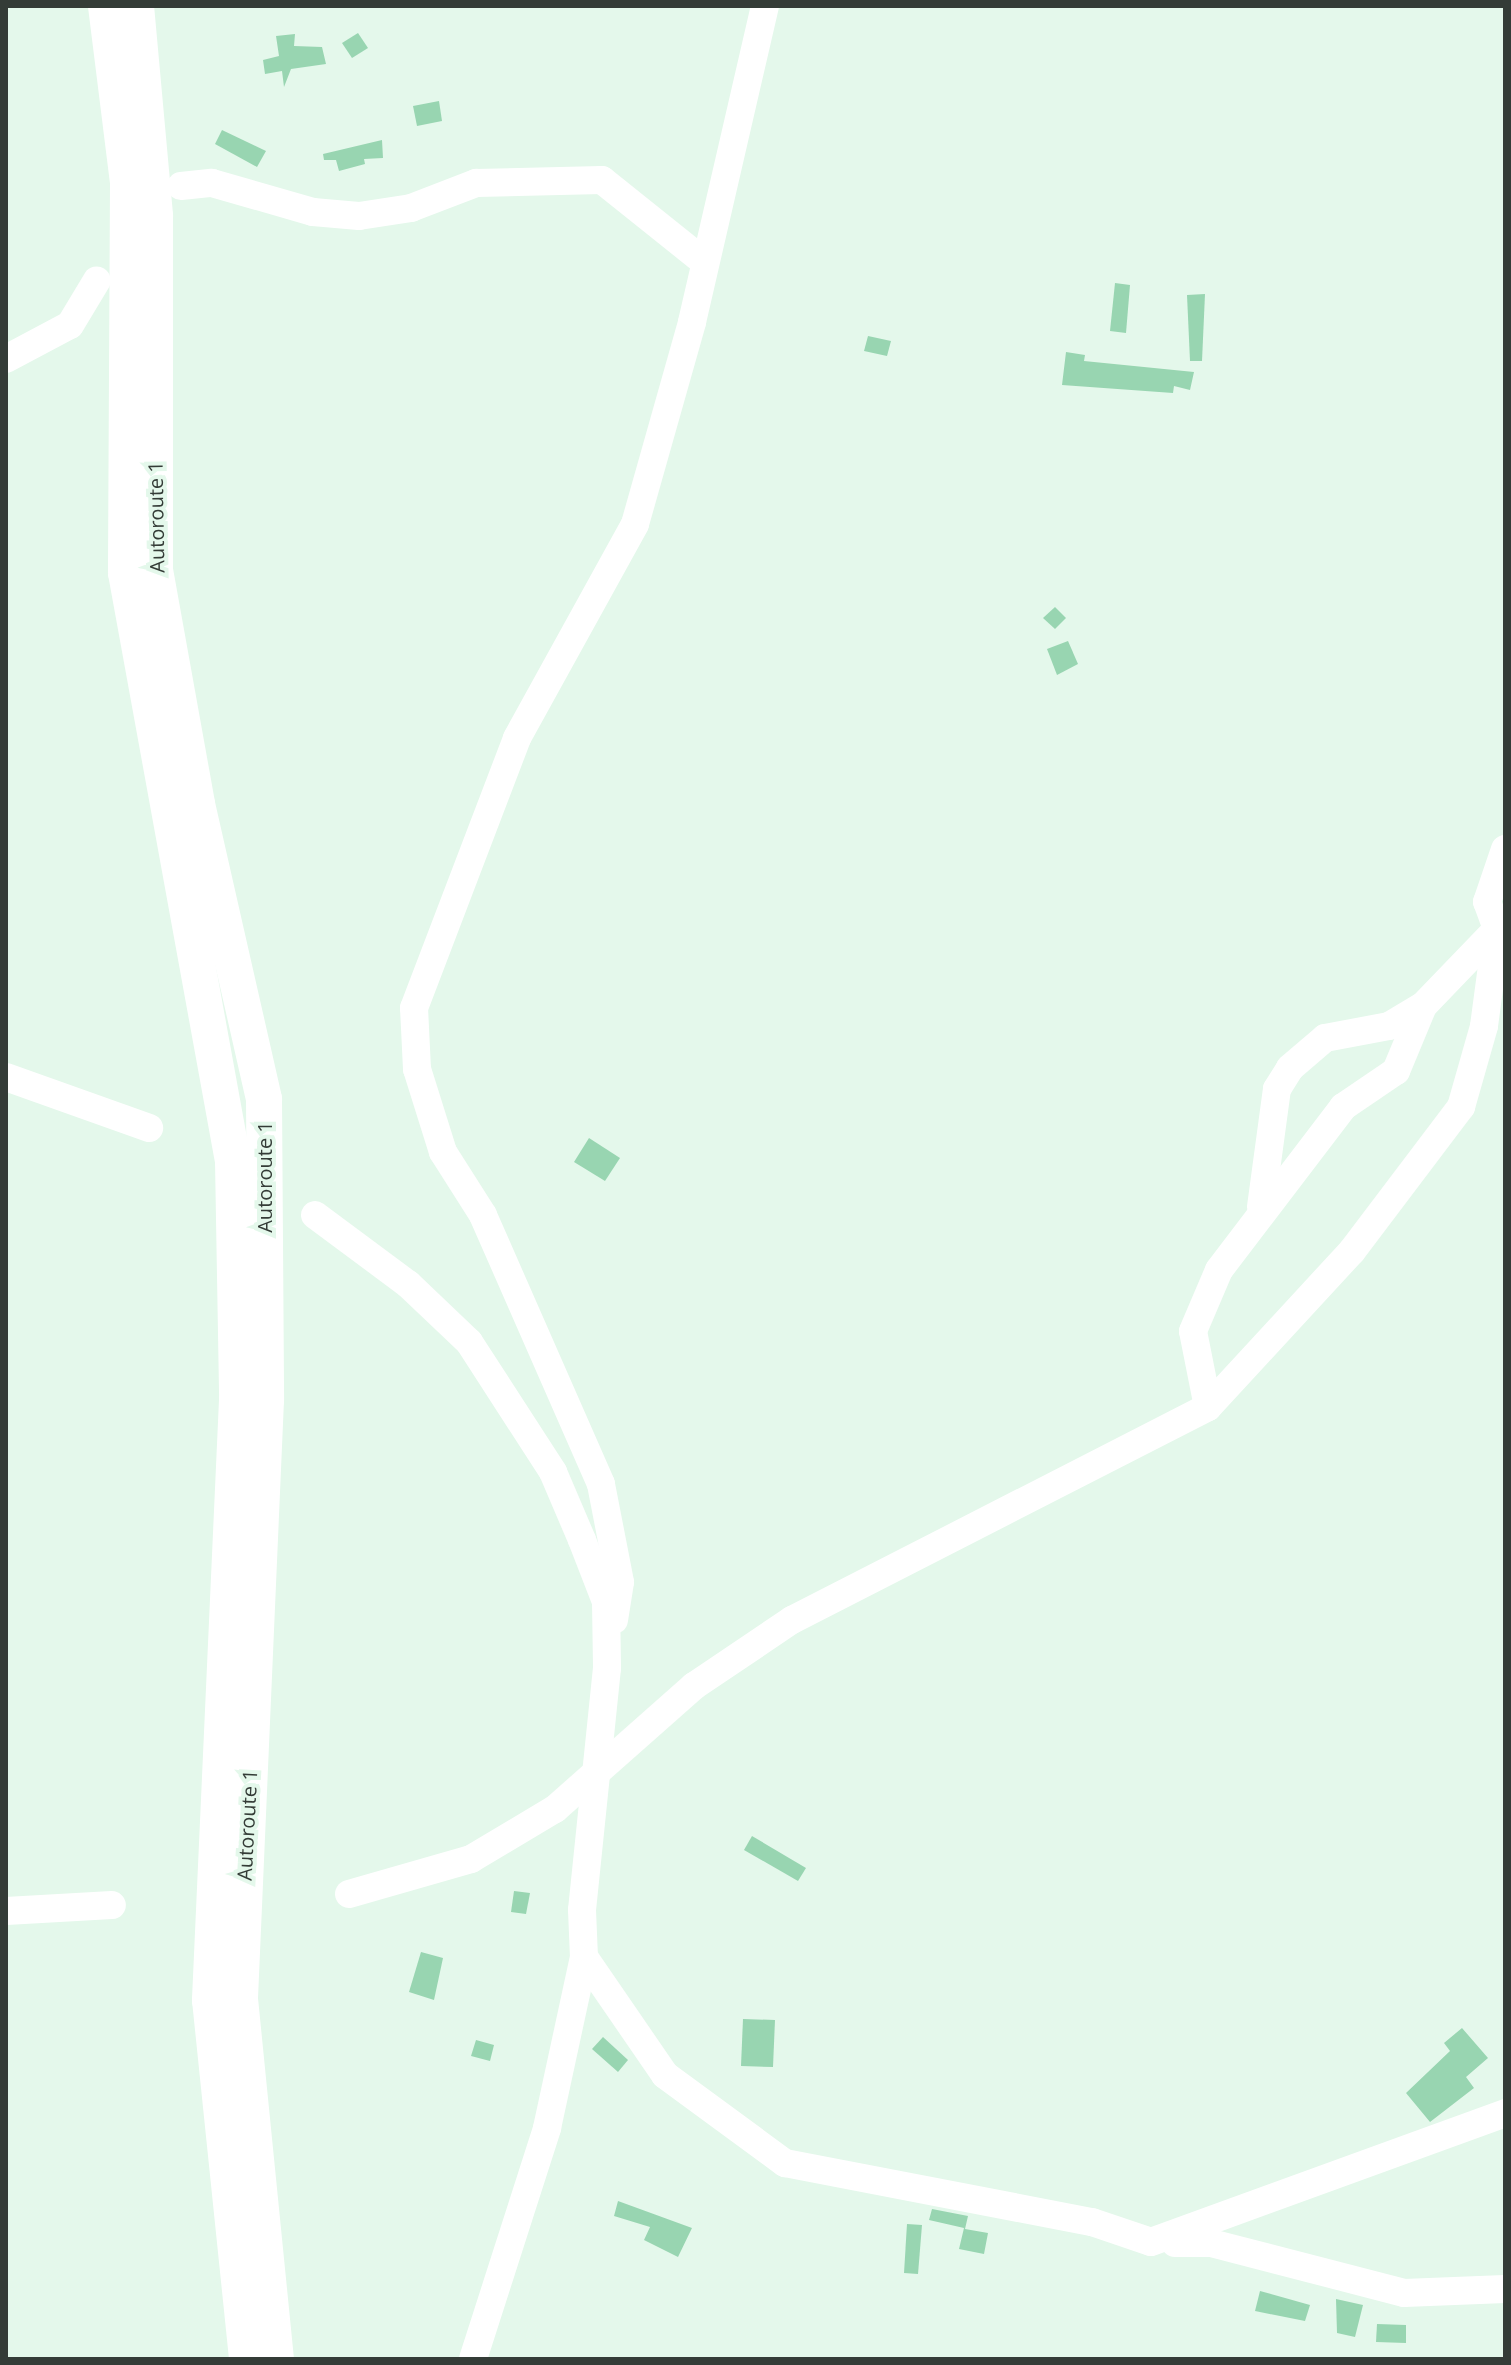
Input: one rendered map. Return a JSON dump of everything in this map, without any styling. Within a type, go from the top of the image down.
[{"type":"main road","name":"Autoroute 1","points":[[106,6],[128,183],[126,573],[233,1161],[237,1400],[210,2000],[247,2359]]},
{"type":"main road","name":"Autoroute 1","points":[[136,6],[155,216],[155,570],[197,804],[264,1099],[266,1400],[240,1999],[276,2359]]},
{"type":"street","points":[[473,2359],[547,2128],[584,1957],[582,1910],[599,1771],[607,1668],[620,1582],[601,1484],[483,1215],[443,1152],[417,1069],[414,1008],[517,738],[635,524],[765,6]]},
{"type":"street","points":[[181,186],[212,183],[313,212],[359,216],[411,208],[476,183],[602,180],[702,260]]},
{"type":"street","points":[[6,359],[70,325],[97,280]]},
{"type":"street","points":[[349,1894],[471,1859],[555,1809],[694,1686],[792,1620],[1208,1407],[1352,1251],[1461,1107],[1484,1026],[1497,929],[1487,902],[1505,849]]},
{"type":"street","points":[[1259,1217],[1277,1089],[1290,1068],[1325,1038],[1389,1026],[1423,1006],[1497,929]]},
{"type":"street","points":[[1208,1407],[1193,1331],[1219,1270],[1343,1107],[1396,1071],[1423,1006]]},
{"type":"street","points":[[6,1077],[149,1128]]},
{"type":"street","points":[[315,1215],[408,1284],[469,1342],[515,1410],[553,1472],[606,1602],[607,1668]]},
{"type":"street","points":[[6,1911],[112,1905]]},
{"type":"street","points":[[584,1957],[665,2075],[785,2163],[1092,2222],[1151,2242],[1211,2243],[1404,2293],[1505,2289]]},
{"type":"street","points":[[1151,2242],[1505,2113]]},
{"type":"building","points":[[358,33],[368,48],[352,58],[342,43]]},
{"type":"building","points":[[295,34],[294,46],[322,47],[326,64],[291,69],[284,87],[282,71],[265,74],[263,60],[279,56],[276,36]]},
{"type":"building","points":[[439,101],[442,121],[417,126],[413,106]]},
{"type":"building","points":[[222,130],[266,151],[257,167],[215,144]]},
{"type":"building","points":[[382,140],[383,158],[364,159],[365,164],[339,171],[336,160],[324,160],[323,154]]},
{"type":"building","points":[[1115,283],[1130,285],[1126,333],[1110,331]]},
{"type":"building","points":[[1205,294],[1202,361],[1190,361],[1187,295]]},
{"type":"building","points":[[868,336],[891,341],[887,356],[864,351]]},
{"type":"building","points":[[1066,352],[1085,355],[1084,361],[1194,372],[1190,390],[1174,386],[1173,393],[1062,385]]},
{"type":"building","points":[[1055,607],[1066,618],[1055,629],[1043,618]]},
{"type":"building","points":[[1068,641],[1078,664],[1057,675],[1047,649]]},
{"type":"building","points":[[589,1138],[620,1158],[605,1181],[574,1162]]},
{"type":"building","points":[[752,1836],[806,1868],[798,1881],[744,1850]]},
{"type":"building","points":[[514,1891],[530,1893],[526,1914],[511,1912]]},
{"type":"building","points":[[421,1952],[443,1958],[434,2000],[409,1992]]},
{"type":"building","points":[[743,2019],[775,2020],[773,2067],[741,2066]]},
{"type":"building","points":[[1462,2028],[1488,2058],[1466,2077],[1474,2088],[1430,2122],[1406,2093],[1450,2051],[1444,2043]]},
{"type":"building","points":[[603,2037],[628,2060],[618,2072],[592,2049]]},
{"type":"building","points":[[476,2040],[494,2045],[490,2061],[471,2056]]},
{"type":"building","points":[[618,2201],[692,2228],[678,2257],[644,2240],[650,2227],[614,2216]]},
{"type":"building","points":[[932,2209],[968,2216],[965,2229],[988,2233],[984,2254],[959,2249],[964,2228],[929,2220]]},
{"type":"building","points":[[907,2224],[922,2225],[918,2274],[904,2273]]},
{"type":"building","points":[[1260,2291],[1310,2305],[1305,2321],[1255,2311]]},
{"type":"building","points":[[1336,2299],[1363,2305],[1355,2337],[1337,2333]]},
{"type":"building","points":[[1377,2324],[1406,2325],[1406,2343],[1376,2342]]}]
